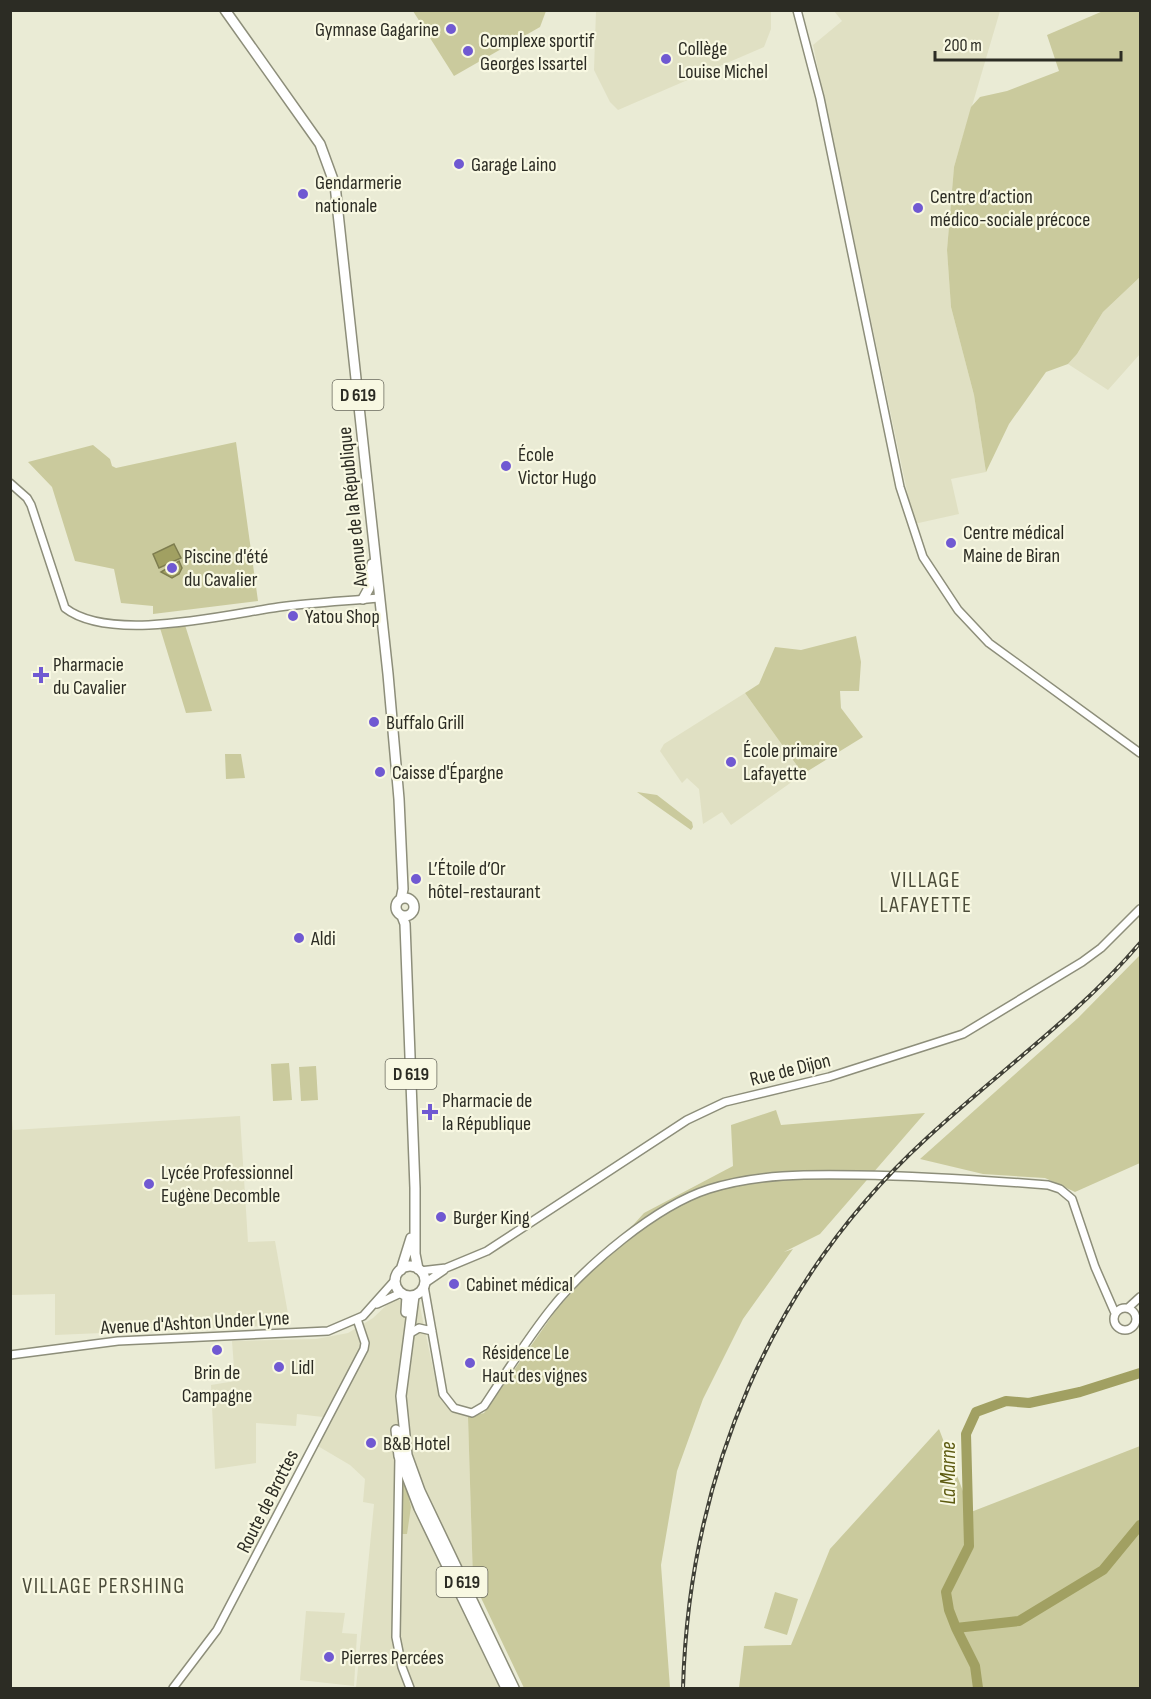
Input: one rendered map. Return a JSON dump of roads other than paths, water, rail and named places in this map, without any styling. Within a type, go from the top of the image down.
[{"type":"main road","name":"Avenue de la République","points":[[225,10],[320,144],[332,174],[348,292],[379,598],[399,799],[404,896]]},
{"type":"main road","points":[[363,599],[369,588],[374,552]]},
{"type":"main road","points":[[404,896],[414,907],[405,918],[396,907],[404,896]]},
{"type":"main road","name":"D 619","points":[[401,1270],[415,1224],[405,918]]},
{"type":"main road","points":[[415,1224],[415,1254],[419,1270],[415,1291],[396,1279],[401,1270],[408,1267],[419,1270]]},
{"type":"main road","name":"D 619","points":[[415,1291],[401,1418],[406,1455],[514,1689]]},
{"type":"main road","name":"D 619","points":[[415,1291],[396,1394],[399,1456],[429,1528],[507,1689]]},
{"type":"street","points":[[797,10],[820,98],[900,487],[923,557],[958,610],[989,643],[1140,753]]},
{"type":"street","points":[[10,483],[27,498],[31,505],[65,608],[80,618],[94,622],[155,625],[285,606],[379,598]]},
{"type":"street","name":"Rue de Dijon","points":[[415,1291],[446,1268],[487,1251],[687,1120],[712,1107],[934,1046],[977,1027],[1093,954],[1140,909]]},
{"type":"street","points":[[415,1291],[427,1304],[441,1387],[446,1399],[459,1411],[479,1411],[552,1307],[605,1254],[640,1226],[678,1202],[709,1189],[780,1177],[877,1174],[969,1178],[1048,1185],[1065,1192],[1075,1205],[1098,1275],[1115,1313],[1115,1325],[1121,1330],[1128,1330],[1134,1326],[1136,1319],[1134,1312],[1128,1308],[1121,1308],[1115,1313]]},
{"type":"street","name":"Rue de Dijon","points":[[419,1270],[446,1268]]},
{"type":"street","name":"Avenue d'Ashton Under Lyne","points":[[10,1355],[118,1341],[317,1332],[343,1327],[357,1320],[375,1305],[396,1279]]},
{"type":"street","name":"Avenue d'Ashton Under Lyne","points":[[375,1305],[415,1291]]},
{"type":"street","points":[[1128,1308],[1140,1297]]},
{"type":"street","name":"Route de Brottes","points":[[173,1689],[217,1630],[364,1349],[365,1343],[357,1320]]},
{"type":"street","points":[[409,1334],[419,1328],[432,1331]]},
{"type":"street","points":[[399,1456],[396,1636],[402,1667],[410,1689]]},
{"type":"waterway","name":"La Marne","points":[[956,1628],[949,1610],[946,1592],[969,1546],[966,1434],[976,1412],[1006,1401],[1029,1403],[1080,1392],[1140,1373]]},
{"type":"waterway","name":"La Marne","points":[[978,1688],[975,1666],[956,1628],[1019,1621],[1103,1570],[1140,1525]]},
{"type":"railway","points":[[683,1688],[689,1610],[702,1533],[721,1459],[748,1387],[783,1319],[824,1254],[872,1193],[928,1137],[1091,995],[1140,943]]},
{"type":"place","name":"Gymnase Gagarine","points":[[451,29]]},
{"type":"place","name":"Complexe sportif Georges Issartel","points":[[468,51]]},
{"type":"place","name":"Collège Louise Michel","points":[[666,59]]},
{"type":"place","name":"Garage Laino","points":[[459,164]]},
{"type":"place","name":"Gendarmerie nationale","points":[[303,194]]},
{"type":"place","name":"Centre d’action médico-sociale précoce","points":[[918,208]]},
{"type":"place","name":"École Victor Hugo","points":[[506,466]]},
{"type":"place","name":"Centre médical Maine de Biran","points":[[951,543]]},
{"type":"place","name":"Piscine d'été du Cavalier","points":[[172,568]]},
{"type":"place","name":"Yatou Shop","points":[[293,616]]},
{"type":"place","name":"Pharmacie du Cavalier","points":[[41,675]]},
{"type":"place","name":"Buffalo Grill","points":[[374,722]]},
{"type":"place","name":"École primaire Lafayette","points":[[731,762]]},
{"type":"place","name":"Caisse d'Épargne","points":[[380,772]]},
{"type":"place","name":"L’Étoile d’Or hôtel-restaurant","points":[[416,879]]},
{"type":"place","name":"Aldi","points":[[299,938]]},
{"type":"place","name":"Pharmacie de la République","points":[[430,1112]]},
{"type":"place","name":"Lycée Professionnel Eugène Decomble","points":[[149,1184]]},
{"type":"place","name":"Burger King","points":[[441,1217]]},
{"type":"place","name":"Cabinet médical","points":[[454,1284]]},
{"type":"place","name":"Brin de Campagne","points":[[217,1350]]},
{"type":"place","name":"Résidence Le Haut des vignes","points":[[470,1363]]},
{"type":"place","name":"Lidl","points":[[279,1367]]},
{"type":"place","name":"B&B Hotel","points":[[371,1443]]},
{"type":"place","name":"Pierres Percées","points":[[329,1657]]},
{"type":"district","name":"VILLAGE LAFAYETTE","points":[[926,892]]},
{"type":"district","name":"VILLAGE PERSHING","points":[[104,1585]]}]
